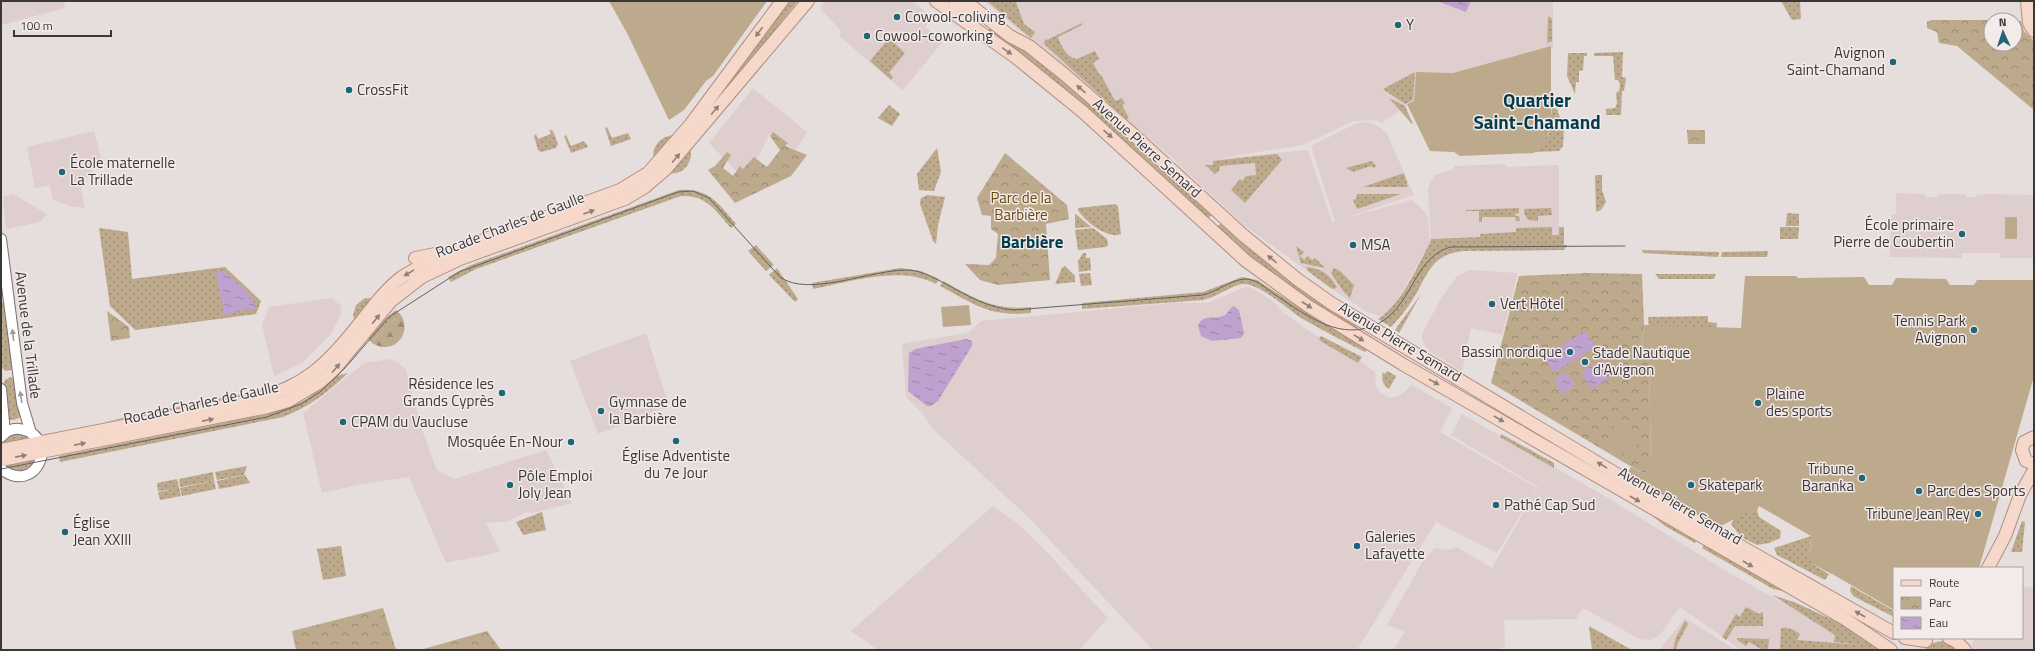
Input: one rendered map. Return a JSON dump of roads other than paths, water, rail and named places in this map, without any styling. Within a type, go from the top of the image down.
[{"type":"main road","name":"Rocade Charles de Gaulle","points":[[1,460],[41,447],[246,402],[290,388],[317,371],[341,347],[383,296],[401,278],[431,261],[456,250],[620,190],[653,168],[690,124],[782,1]]},
{"type":"main road","name":"Rocade Charles de Gaulle","points":[[1,450],[41,447],[268,407],[288,401],[306,392],[333,371],[391,301],[422,277],[460,259],[625,199],[652,183],[666,169],[807,1]]},
{"type":"main road","name":"Avenue Pierre Semard","points":[[936,1],[1014,56],[1083,112],[1246,260],[1308,306],[1404,365],[1845,619],[1892,650]]},
{"type":"main road","points":[[955,1],[1010,36]]},
{"type":"main road","name":"Avenue Pierre Semard","points":[[965,1],[1010,36],[1029,46],[1126,128],[1243,235],[1297,279],[1331,303],[1669,505],[1893,632]]},
{"type":"main road","points":[[978,1],[1029,46]]},
{"type":"main road","points":[[2027,1],[2029,23],[2034,31]]},
{"type":"main road","points":[[563,212],[626,177]]},
{"type":"main road","points":[[415,258],[456,250]]},
{"type":"main road","points":[[275,394],[298,379],[317,360]]},
{"type":"main road","points":[[2020,495],[2023,457],[2022,446],[2033,436]]},
{"type":"main road","points":[[2023,457],[2034,464]]},
{"type":"main road","points":[[1989,567],[2005,536],[2020,495],[2034,470]]},
{"type":"main road","points":[[1917,650],[1930,639]]},
{"type":"main road","points":[[1951,639],[1957,642],[1965,650]]},
{"type":"main road","points":[[1963,639],[1965,650]]},
{"type":"street","name":"Avenue de la Trillade","points":[[1,239],[22,403],[31,433]]},
{"type":"street","points":[[1,390],[3,435],[21,429],[31,433],[41,447],[39,464],[29,474],[14,476],[1,469]]},
{"type":"water","points":[[1437,1],[1471,1],[1466,12]]},
{"type":"water","points":[[224,271],[246,291],[256,306],[255,310],[248,309],[224,315],[216,272]]},
{"type":"water","points":[[1234,306],[1239,310],[1244,333],[1241,338],[1212,341],[1201,336],[1198,326],[1203,319],[1221,317]]},
{"type":"water","name":"Bassin nordique","points":[[1585,331],[1595,347],[1554,373],[1544,357]]},
{"type":"water","points":[[966,339],[972,341],[972,346],[938,401],[931,406],[927,406],[908,391],[909,353],[915,349]]},
{"type":"water","points":[[1602,360],[1612,376],[1591,389],[1581,372]]},
{"type":"water","points":[[1566,372],[1575,386],[1562,394],[1554,380]]},
{"type":"tram line","points":[[1,469],[267,417],[301,404],[320,392],[345,368],[389,317],[459,272],[678,192],[693,191],[709,198],[780,277],[792,283],[807,285],[824,284],[894,271],[909,270],[928,275],[970,297],[987,304],[1014,310],[1202,295],[1239,280],[1249,279],[1261,284],[1274,294],[1316,320],[1327,325],[1350,330],[1362,329],[1379,323],[1391,314],[1401,303],[1426,264],[1436,254],[1450,247],[1625,246]]},
{"type":"place","name":"Cowool-coliving","points":[[897,17]]},
{"type":"place","name":"Y","points":[[1398,25]]},
{"type":"place","name":"Cowool-coworking","points":[[867,36]]},
{"type":"place","name":"Avignon Saint-Chamand","points":[[1893,62]]},
{"type":"place","name":"CrossFit","points":[[349,90]]},
{"type":"place","name":"École maternelle La Trillade","points":[[62,172]]},
{"type":"place","name":"École primaire Pierre de Coubertin","points":[[1962,234]]},
{"type":"place","name":"MSA","points":[[1353,245]]},
{"type":"place","name":"Vert Hôtel","points":[[1492,304]]},
{"type":"place","name":"Tennis Park Avignon","points":[[1974,330]]},
{"type":"place","name":"Bassin nordique","points":[[1570,352]]},
{"type":"place","name":"Stade Nautique d'Avignon","points":[[1585,362]]},
{"type":"place","name":"Résidence les Grands Cyprès","points":[[502,393]]},
{"type":"place","name":"Plaine des sports","points":[[1758,403]]},
{"type":"place","name":"Gymnase de la Barbière","points":[[601,411]]},
{"type":"place","name":"CPAM du Vaucluse","points":[[343,422]]},
{"type":"place","name":"Église Adventiste du 7e Jour","points":[[676,441]]},
{"type":"place","name":"Mosquée En-Nour","points":[[571,442]]},
{"type":"place","name":"Tribune Baranka","points":[[1862,478]]},
{"type":"place","name":"Pôle Emploi Joly Jean","points":[[510,485]]},
{"type":"place","name":"Skatepark","points":[[1691,485]]},
{"type":"place","name":"Parc des Sports","points":[[1919,491]]},
{"type":"place","name":"Pathé Cap Sud","points":[[1496,505]]},
{"type":"place","name":"Tribune Jean Rey","points":[[1978,514]]},
{"type":"place","name":"Église Jean XXIII","points":[[65,532]]},
{"type":"place","name":"Galeries Lafayette","points":[[1357,546]]},
{"type":"district","name":"Quartier Saint-Chamand","points":[[1537,111]]},
{"type":"district","name":"Barbière","points":[[1032,242]]},
{"type":"park label","name":"Parc de la Barbière","points":[[1021,206]]}]
